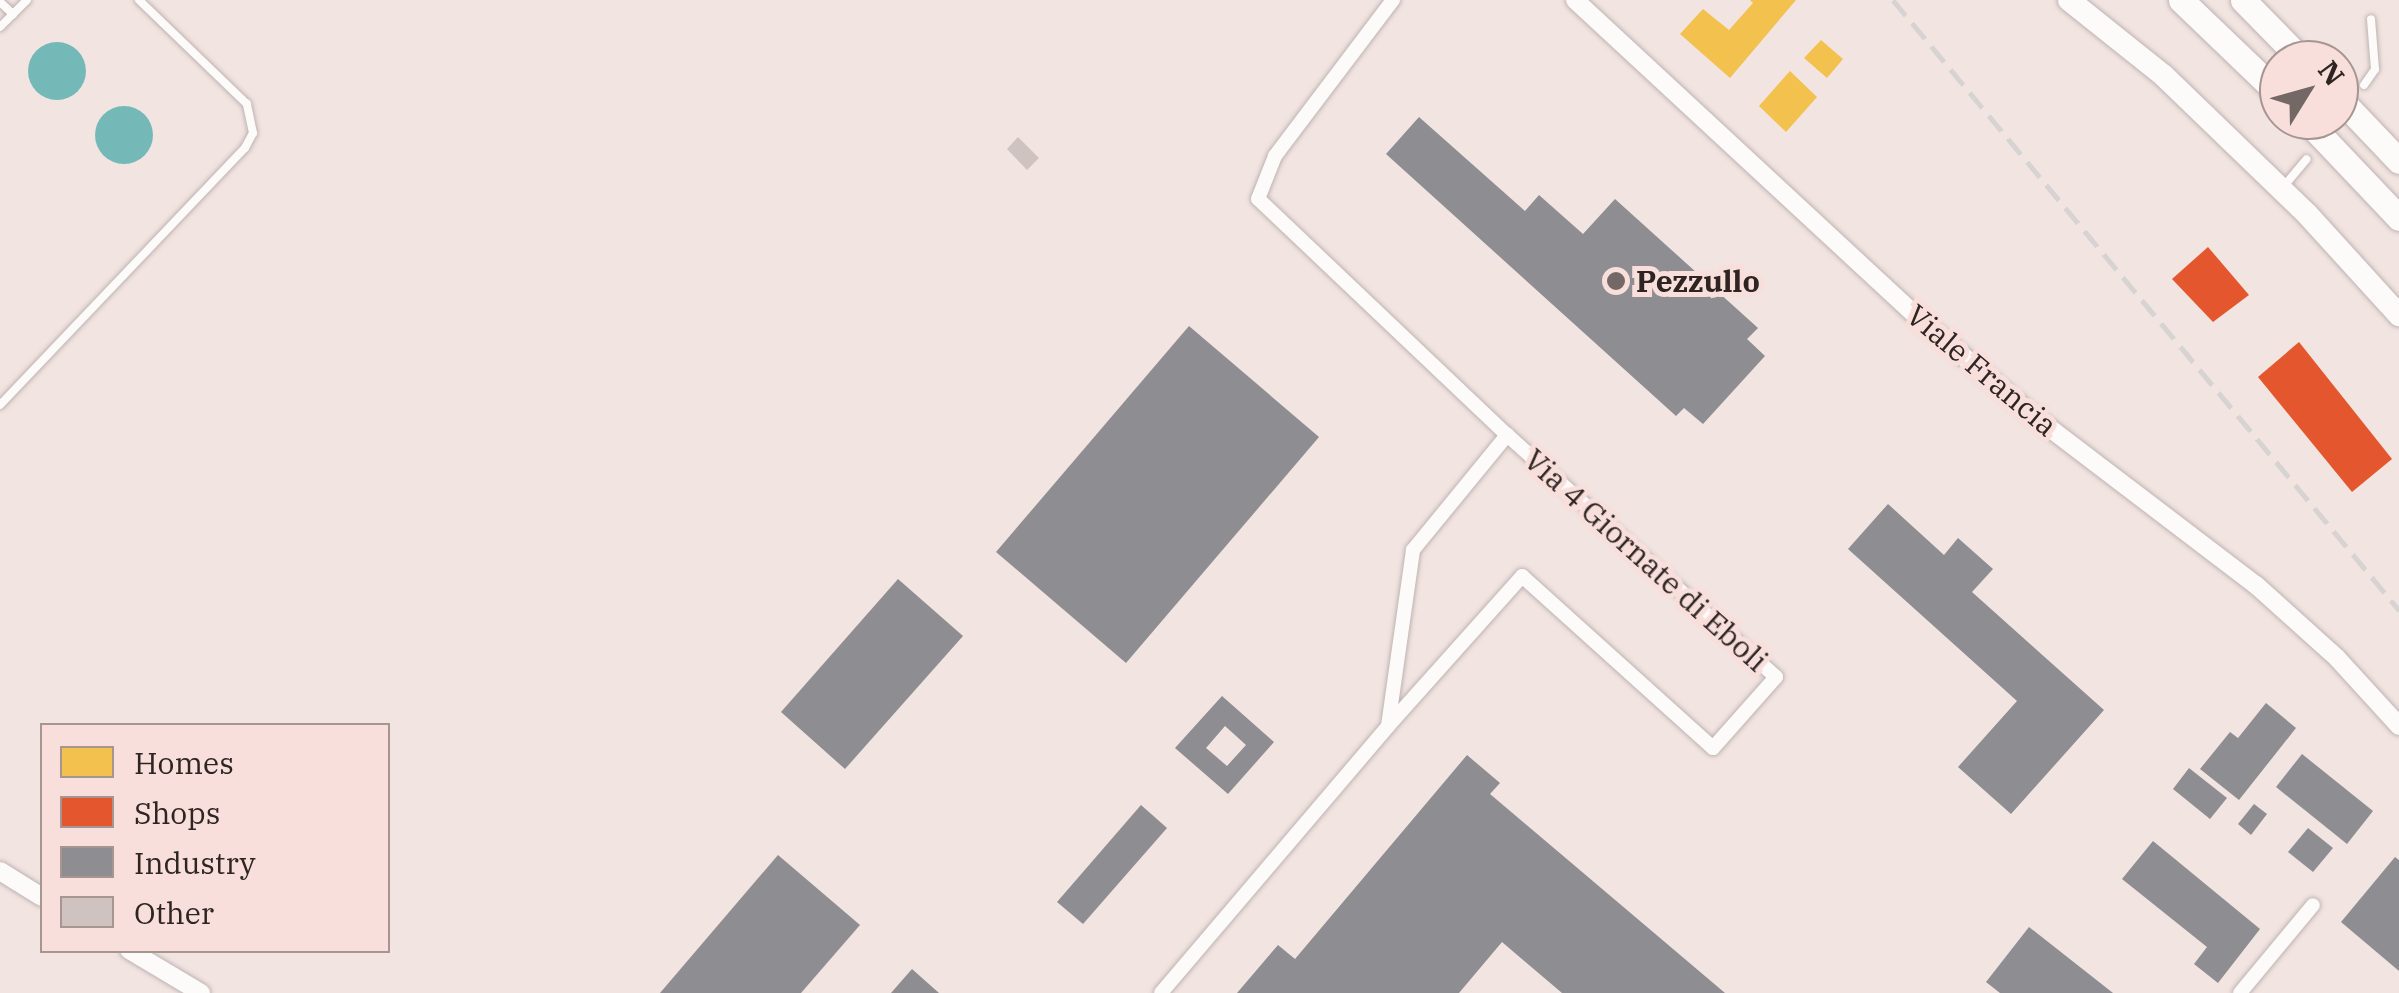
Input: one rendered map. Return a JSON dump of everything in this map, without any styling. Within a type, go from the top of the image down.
[{"type":"highway","points":[[2182,0],[2259,75]]},
{"type":"highway","points":[[2243,0],[2282,40]]},
{"type":"highway","points":[[2359,119],[2399,160]]},
{"type":"highway","points":[[2325,140],[2399,218]]},
{"type":"main road","points":[[2069,0],[2163,75],[2282,189],[2399,315]]},
{"type":"street","name":"Via 4 Giornate di Eboli","points":[[1161,993],[1388,726],[1522,576],[1713,748],[1776,677],[1507,435],[1258,200],[1274,156],[1393,0]]},
{"type":"street","name":"Viale Francia","points":[[1575,0],[1917,317],[2030,413],[2256,585],[2337,658],[2399,726]]},
{"type":"street","name":"Via 4 Giornate di Eboli","points":[[1388,726],[1413,550],[1507,435]]},
{"type":"street","points":[[0,872],[40,897]]},
{"type":"street","points":[[2240,993],[2312,905]]},
{"type":"street","points":[[134,953],[201,993]]},
{"type":"lane","points":[[0,27],[26,0]]},
{"type":"lane","points":[[0,405],[245,148],[253,133],[246,104],[138,0]]},
{"type":"lane","points":[[0,2],[13,14]]},
{"type":"lane","points":[[2364,85],[2375,69],[2371,19]]},
{"type":"lane","points":[[2282,189],[2308,159]]},
{"type":"water","points":[[57,42],[78,50],[86,71],[78,92],[57,100],[36,92],[28,71],[36,50]]},
{"type":"water","points":[[124,106],[145,114],[153,135],[145,156],[124,164],[103,156],[95,135],[103,114]]},
{"type":"building: Homes","points":[[1750,0],[1796,0],[1730,78],[1680,34],[1703,9],[1729,30],[1753,3]]},
{"type":"building: Homes","points":[[1821,40],[1843,59],[1827,78],[1804,58]]},
{"type":"building: Homes","points":[[1790,71],[1817,97],[1786,132],[1759,106]]},
{"type":"building: Shops","points":[[2208,247],[2249,295],[2213,322],[2172,279]]},
{"type":"building: Shops","points":[[2299,342],[2392,459],[2352,492],[2258,377]]},
{"type":"building: Industry","name":"Pezzullo","points":[[1419,117],[1525,211],[1539,195],[1583,234],[1615,199],[1758,328],[1747,339],[1765,356],[1703,424],[1684,408],[1676,416],[1386,154]]},
{"type":"building: Industry","points":[[1189,326],[1319,437],[1126,663],[996,552]]},
{"type":"building: Industry","points":[[1888,504],[1944,555],[1958,538],[1993,569],[1972,592],[2104,710],[2011,814],[1958,767],[2017,701],[1848,549]]},
{"type":"building: Industry","points":[[898,579],[963,636],[845,769],[781,712]]},
{"type":"building: Industry","points":[[1222,696],[1274,742],[1228,794],[1175,748]],"holes":[[[1225,726],[1246,745],[1227,766],[1206,748]]]},
{"type":"building: Industry","points":[[2266,703],[2296,728],[2239,800],[2200,769],[2230,732],[2238,738]]},
{"type":"building: Industry","points":[[2302,754],[2373,811],[2347,844],[2276,787]]},
{"type":"building: Industry","points":[[1467,755],[1500,783],[1490,794],[1725,993],[1562,993],[1502,942],[1459,993],[1237,993],[1278,945],[1295,959]]},
{"type":"building: Industry","points":[[2189,768],[2227,798],[2210,819],[2173,789]]},
{"type":"building: Industry","points":[[2254,804],[2267,814],[2251,835],[2238,824]]},
{"type":"building: Industry","points":[[1141,805],[1167,828],[1083,924],[1057,902]]},
{"type":"building: Industry","points":[[2308,828],[2333,848],[2313,872],[2288,852]]},
{"type":"building: Industry","points":[[2153,841],[2260,929],[2218,983],[2194,964],[2207,947],[2122,879]]},
{"type":"building: Industry","points":[[778,855],[860,925],[801,993],[660,993]]},
{"type":"building: Industry","points":[[2395,857],[2399,860],[2399,971],[2341,922]]},
{"type":"building: Industry","points":[[2029,927],[2113,993],[2000,993],[1986,982]]},
{"type":"building: Industry","points":[[912,969],[939,993],[891,993]]},
{"type":"building: Other","points":[[1018,137],[1039,158],[1027,170],[1007,149]]},
{"type":"railway","points":[[1893,0],[2399,610]]},
{"type":"place","name":"Pezzullo","points":[[1616,281]]}]
